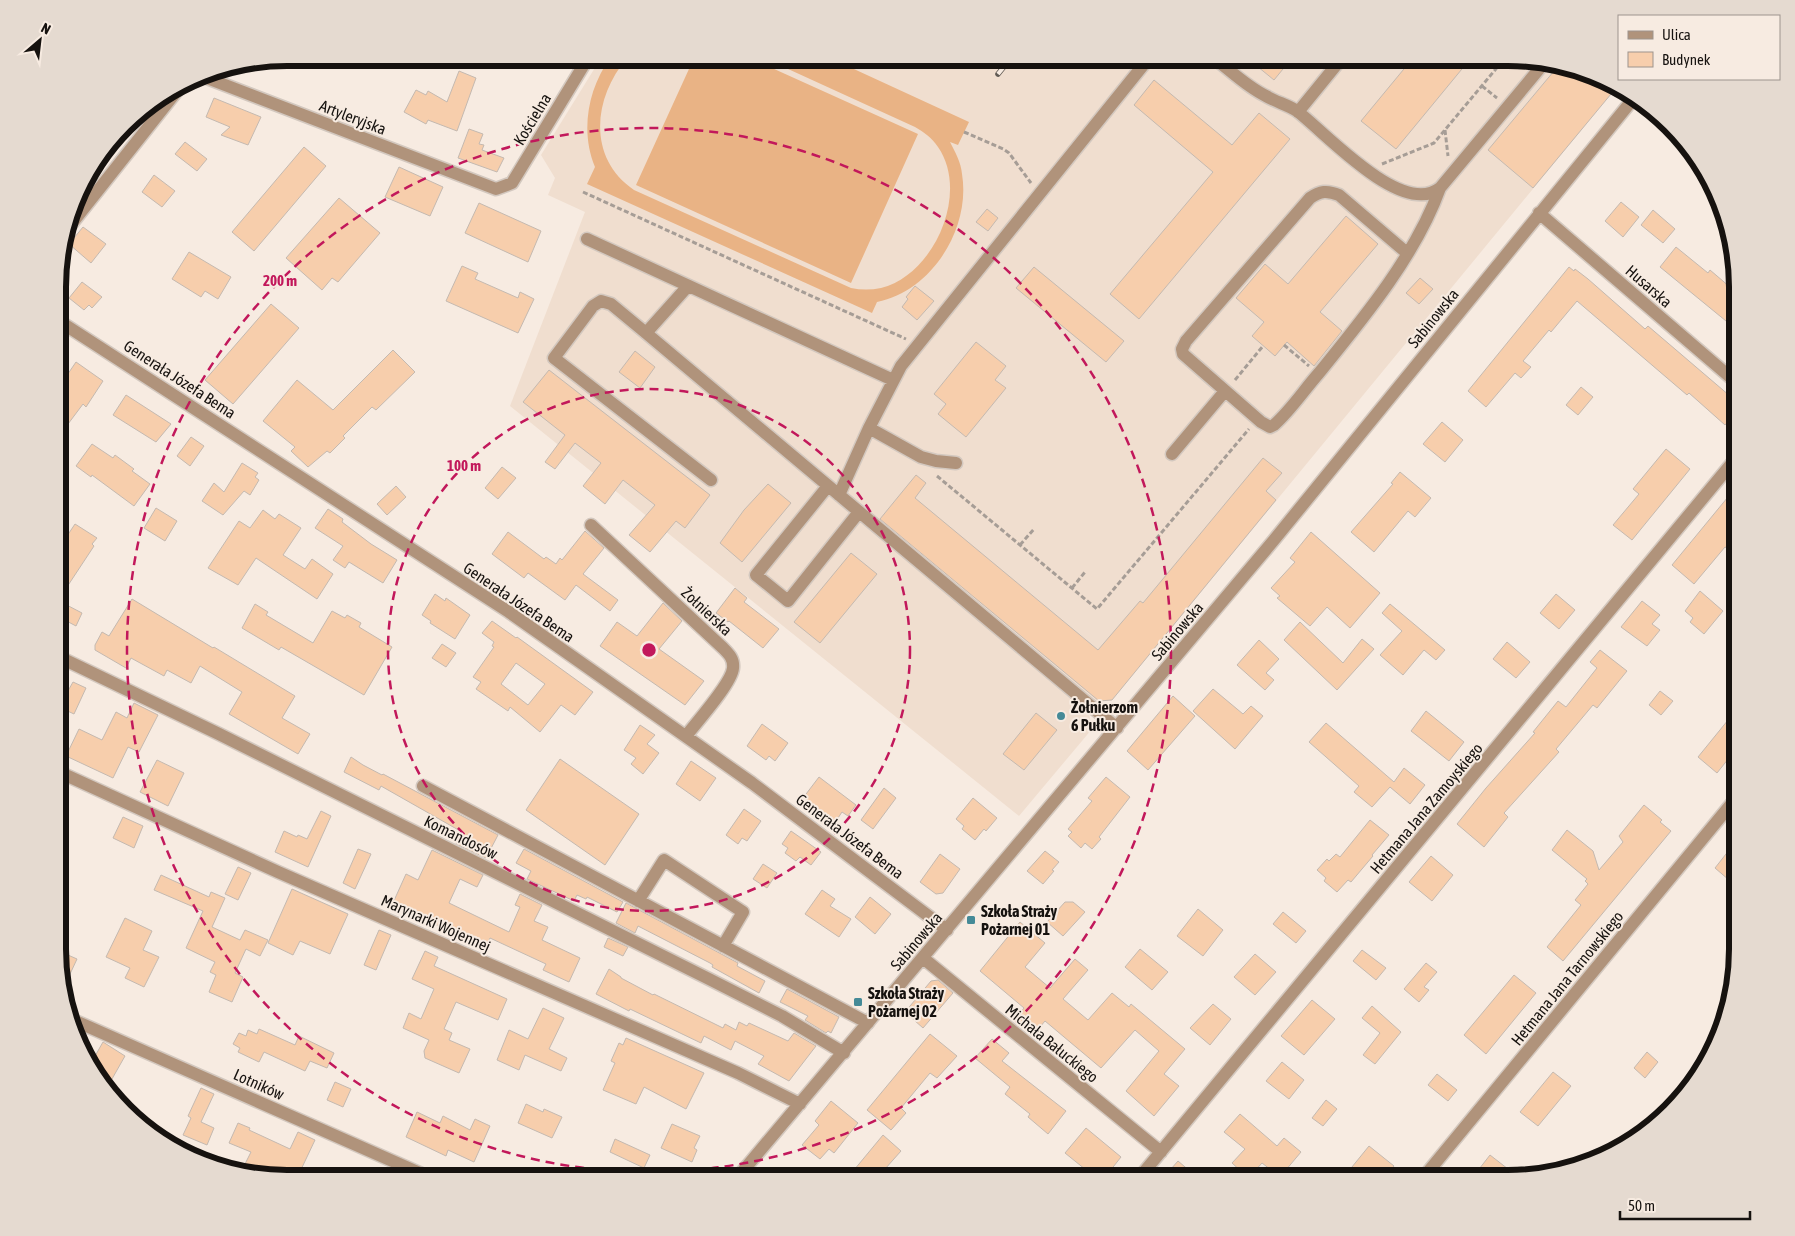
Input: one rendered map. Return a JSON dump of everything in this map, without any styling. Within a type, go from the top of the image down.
[{"type":"street","name":"Kościelna","points":[[496,189],[512,183],[583,66]]},
{"type":"street","points":[[839,495],[893,380],[918,345],[1143,66]]},
{"type":"street","points":[[1224,66],[1254,90],[1298,112],[1367,171],[1387,184],[1403,191],[1425,195],[1440,188]]},
{"type":"street","points":[[1298,112],[1335,66]]},
{"type":"street","points":[[1407,254],[1338,195],[1330,192],[1316,194],[1184,345],[1182,350],[1187,358],[1257,419],[1270,427],[1274,425],[1366,315],[1407,254],[1427,219],[1440,188],[1540,68]]},
{"type":"street","name":"Artyleryjska","points":[[211,80],[496,189]]},
{"type":"street","points":[[79,213],[170,100]]},
{"type":"street","name":"Sabinowska","points":[[744,1170],[1274,540],[1630,103]]},
{"type":"street","name":"Husarska","points":[[1539,213],[1729,376]]},
{"type":"street","points":[[587,240],[893,380]]},
{"type":"street","points":[[646,333],[688,286]]},
{"type":"street","points":[[711,480],[554,358],[593,306],[601,301],[611,304],[1116,728]]},
{"type":"street","name":"Generała Józefa Bema","points":[[66,326],[509,612],[752,783],[947,930]]},
{"type":"street","points":[[1172,454],[1225,391]]},
{"type":"street","points":[[869,428],[921,457],[956,463]]},
{"type":"street","name":"Hetmana Jana Zamoyskiego","points":[[1146,1170],[1729,467]]},
{"type":"street","points":[[828,486],[756,575],[788,601],[859,512]]},
{"type":"street","name":"Żołnierska","points":[[590,525],[695,622],[732,659],[733,669],[728,681],[686,736]]},
{"type":"street","name":"Komandosów","points":[[66,660],[219,734],[717,983],[782,1016],[844,1053]]},
{"type":"street","name":"Marynarki Wojennej","points":[[66,775],[278,872],[738,1073],[800,1104]]},
{"type":"street","points":[[423,786],[868,1023]]},
{"type":"street","name":"Hetmana Jana Tarnowskiego","points":[[1429,1170],[1729,807]]},
{"type":"street","points":[[638,901],[664,860],[743,912],[723,946]]},
{"type":"street","name":"Michała Bałuckiego","points":[[923,958],[1161,1152]]},
{"type":"street","name":"Lotników","points":[[79,1022],[412,1170]]},
{"type":"path","points":[[1367,171],[1434,143],[1498,66]]},
{"type":"path","points":[[1445,130],[1450,176]]},
{"type":"path","points":[[964,132],[1009,153],[1039,195]]},
{"type":"path","points":[[583,192],[918,345]]},
{"type":"path","points":[[1284,345],[1318,373]]},
{"type":"path","points":[[1225,391],[1264,346]]},
{"type":"path","points":[[936,475],[1097,609],[1257,419]]},
{"type":"path","points":[[1020,545],[1034,529]]},
{"type":"path","points":[[1072,588],[1085,572]]},
{"type":"shaded area","points":[[596,66],[1508,66],[1551,70],[1593,83],[1612,93],[1112,700],[1099,701],[1089,713],[1092,729],[1019,816],[510,406],[585,212],[548,195],[555,178],[541,155]]},
{"type":"shaded area","points":[[605,66],[622,66],[607,91],[600,127],[602,145],[608,162],[619,177],[634,190],[851,288],[877,289],[900,280],[917,267],[931,250],[941,230],[948,208],[950,187],[947,166],[936,144],[918,129],[781,66],[847,66],[969,122],[958,145],[950,142],[960,165],[963,195],[954,235],[944,254],[930,271],[915,285],[897,296],[877,302],[872,313],[587,184],[595,167],[590,153],[587,125],[592,97]]},
{"type":"shaded area","points":[[690,66],[768,66],[918,134],[851,283],[636,185]]},
{"type":"building","points":[[1257,66],[1285,66],[1274,80]]},
{"type":"building","points":[[1406,66],[1464,66],[1396,149],[1361,121]]},
{"type":"building","points":[[459,71],[476,78],[457,131],[428,120],[426,124],[404,112],[416,90],[426,95],[428,91],[447,102]]},
{"type":"building","points":[[1554,71],[1593,83],[1612,93],[1533,188],[1488,150]]},
{"type":"building","points":[[1154,80],[1232,145],[1259,113],[1290,139],[1139,319],[1110,294],[1213,172],[1134,105]]},
{"type":"building","points":[[214,98],[261,117],[248,145],[221,135],[230,127],[206,117]]},
{"type":"building","points":[[469,129],[483,134],[479,144],[484,145],[482,150],[504,158],[497,172],[458,158]]},
{"type":"building","points":[[185,142],[207,159],[197,171],[175,154]]},
{"type":"building","points":[[304,147],[326,166],[254,251],[232,232]]},
{"type":"building","points":[[399,167],[443,187],[430,216],[385,197]]},
{"type":"building","points":[[154,175],[175,191],[162,207],[142,192]]},
{"type":"building","points":[[339,198],[380,233],[338,282],[332,278],[322,290],[286,258]]},
{"type":"building","points":[[1621,202],[1639,217],[1623,237],[1605,221]]},
{"type":"building","points":[[479,203],[541,231],[528,262],[465,233]]},
{"type":"building","points":[[987,209],[998,218],[988,231],[976,222]]},
{"type":"building","points":[[1653,210],[1675,229],[1663,243],[1641,225]]},
{"type":"building","points":[[1346,216],[1378,244],[1320,312],[1342,331],[1314,366],[1287,342],[1275,356],[1252,336],[1264,322],[1236,298],[1265,264],[1288,284]]},
{"type":"building","points":[[83,227],[106,244],[91,263],[70,245]]},
{"type":"building","points":[[1676,247],[1708,273],[1710,270],[1729,286],[1729,323],[1660,267]]},
{"type":"building","points":[[189,252],[231,277],[218,299],[205,291],[201,297],[172,279]]},
{"type":"building","points":[[462,266],[478,273],[475,279],[518,298],[520,292],[534,299],[518,333],[446,301]]},
{"type":"building","points":[[1034,267],[1124,341],[1106,362],[1016,288]]},
{"type":"building","points":[[1569,267],[1574,271],[1575,269],[1588,279],[1645,329],[1648,326],[1729,395],[1729,420],[1725,425],[1577,301],[1523,361],[1531,367],[1521,378],[1515,373],[1486,407],[1468,391]]},
{"type":"building","points":[[1420,278],[1433,289],[1419,304],[1406,293]]},
{"type":"building","points":[[82,282],[102,297],[92,308],[89,305],[84,310],[69,298]]},
{"type":"building","points":[[915,286],[934,301],[917,320],[902,307],[908,299],[906,297]]},
{"type":"building","points":[[271,304],[299,328],[233,404],[205,380]]},
{"type":"building","points":[[976,342],[1006,366],[995,380],[1006,388],[966,437],[938,414],[946,404],[934,394]]},
{"type":"building","points":[[393,350],[415,372],[376,410],[372,407],[343,436],[345,438],[330,453],[327,451],[308,467],[291,451],[295,447],[263,421],[297,380],[333,410]]},
{"type":"building","points":[[635,351],[655,367],[640,388],[619,372]]},
{"type":"building","points":[[76,362],[103,381],[86,407],[83,404],[66,427],[66,377]]},
{"type":"building","points":[[549,370],[710,495],[685,528],[676,521],[650,552],[629,535],[655,505],[623,480],[605,504],[583,486],[601,463],[575,443],[555,469],[545,462],[565,435],[523,402]]},
{"type":"building","points":[[1581,387],[1593,397],[1578,415],[1566,405]]},
{"type":"building","points":[[126,395],[171,424],[156,442],[113,415]]},
{"type":"building","points":[[1442,422],[1463,440],[1445,462],[1423,444]]},
{"type":"building","points":[[191,437],[204,446],[190,466],[177,456]]},
{"type":"building","points":[[92,444],[113,458],[115,455],[150,484],[134,506],[92,475],[91,477],[76,466]]},
{"type":"building","points":[[1666,449],[1690,469],[1632,540],[1613,525],[1639,494],[1633,489]]},
{"type":"building","points":[[1263,458],[1282,473],[1266,491],[1276,500],[1112,700],[1099,701],[880,519],[916,475],[926,483],[915,498],[1098,650],[1140,601],[1143,603]]},
{"type":"building","points":[[242,463],[258,473],[255,477],[259,480],[250,495],[244,491],[223,515],[202,501],[214,483],[224,492]]},
{"type":"building","points":[[502,467],[516,478],[498,499],[485,488]]},
{"type":"building","points":[[1400,472],[1431,498],[1415,517],[1408,511],[1374,552],[1351,532],[1393,484],[1391,483]]},
{"type":"building","points":[[768,484],[791,503],[742,562],[720,543],[744,510]]},
{"type":"building","points":[[396,486],[406,497],[387,515],[377,504]]},
{"type":"building","points":[[1729,496],[1729,549],[1725,547],[1694,584],[1672,565]]},
{"type":"building","points":[[156,508],[177,521],[165,541],[144,528]]},
{"type":"building","points":[[328,509],[343,519],[342,522],[371,544],[397,560],[383,583],[349,562],[345,568],[333,560],[343,546],[315,528]]},
{"type":"building","points":[[263,510],[275,519],[279,514],[301,528],[283,555],[305,569],[312,559],[333,574],[317,599],[256,558],[238,585],[208,568],[239,521],[250,528]]},
{"type":"building","points":[[75,524],[97,538],[92,544],[94,546],[66,588],[66,538]]},
{"type":"building","points":[[585,531],[604,548],[583,574],[618,600],[610,611],[576,585],[565,600],[528,573],[524,578],[492,554],[508,532],[544,559],[546,557],[556,564],[560,558],[562,560]]},
{"type":"building","points":[[1311,532],[1380,593],[1350,628],[1327,607],[1310,626],[1277,598],[1280,596],[1271,588],[1295,562],[1290,558]]},
{"type":"building","points":[[851,553],[877,574],[820,643],[794,622]]},
{"type":"building","points":[[735,588],[747,598],[744,602],[779,629],[763,648],[716,613]]},
{"type":"building","points":[[1700,591],[1723,611],[1704,634],[1690,622],[1693,618],[1685,611]]},
{"type":"building","points":[[435,594],[445,601],[446,598],[470,615],[455,639],[430,623],[431,621],[422,615]]},
{"type":"building","points":[[1556,594],[1575,610],[1559,629],[1540,613]]},
{"type":"building","points":[[132,599],[295,696],[282,718],[310,734],[298,754],[229,714],[242,692],[200,666],[191,683],[167,670],[164,676],[131,658],[126,668],[95,650],[95,645],[102,632],[109,636]]},
{"type":"building","points":[[1642,601],[1660,615],[1652,624],[1660,630],[1647,646],[1621,627]]},
{"type":"building","points":[[663,603],[682,621],[659,649],[704,681],[685,705],[600,646],[617,622],[637,636]]},
{"type":"building","points":[[255,604],[268,612],[266,615],[313,643],[332,611],[345,618],[347,615],[361,623],[359,627],[392,647],[364,695],[281,647],[279,650],[242,628]]},
{"type":"building","points":[[1390,604],[1445,650],[1436,660],[1424,650],[1403,675],[1380,655],[1402,631],[1382,613]]},
{"type":"building","points":[[66,605],[82,613],[76,626],[66,621]]},
{"type":"building","points":[[492,621],[593,692],[575,715],[561,705],[540,732],[510,707],[508,711],[476,689],[481,682],[473,677],[494,647],[492,646],[494,642],[482,633]],"holes":[[[516,663],[545,684],[528,705],[501,684]]]},
{"type":"building","points":[[1300,622],[1343,663],[1362,639],[1374,649],[1337,690],[1284,640]]},
{"type":"building","points":[[1259,640],[1279,659],[1266,673],[1274,680],[1265,690],[1237,665]]},
{"type":"building","points":[[1507,642],[1530,662],[1516,678],[1493,659]]},
{"type":"building","points":[[442,644],[456,653],[446,667],[432,658]]},
{"type":"building","points":[[1600,650],[1627,671],[1597,708],[1593,705],[1556,749],[1559,752],[1504,813],[1508,817],[1484,847],[1457,824],[1535,733],[1533,732],[1558,701],[1566,707],[1597,668],[1590,662]]},
{"type":"building","points":[[73,682],[86,688],[74,714],[66,710],[66,694]]},
{"type":"building","points":[[1213,689],[1243,714],[1251,706],[1263,716],[1235,749],[1193,711]]},
{"type":"building","points":[[1660,691],[1673,701],[1661,715],[1649,705]]},
{"type":"building","points":[[1173,696],[1195,716],[1148,770],[1127,751]]},
{"type":"building","points":[[134,703],[158,715],[139,752],[128,747],[113,778],[66,756],[79,729],[102,740],[116,712],[127,718]]},
{"type":"building","points":[[1426,711],[1464,742],[1449,761],[1411,731]]},
{"type":"building","points":[[1036,713],[1057,730],[1024,770],[1003,754]]},
{"type":"building","points":[[1729,719],[1729,758],[1717,773],[1698,757]]},
{"type":"building","points":[[1326,723],[1394,782],[1404,768],[1425,785],[1410,804],[1390,787],[1372,807],[1354,792],[1359,786],[1309,742]]},
{"type":"building","points":[[762,724],[788,743],[775,761],[769,756],[766,760],[747,746]]},
{"type":"building","points":[[640,725],[655,735],[647,744],[659,753],[643,774],[631,764],[636,758],[624,750]]},
{"type":"building","points":[[351,757],[498,835],[486,858],[456,844],[462,832],[381,786],[379,790],[344,772]]},
{"type":"building","points":[[560,759],[639,814],[605,865],[526,810]]},
{"type":"building","points":[[157,760],[184,773],[168,806],[140,792]]},
{"type":"building","points":[[691,761],[716,778],[700,801],[676,784]]},
{"type":"building","points":[[819,777],[856,805],[848,816],[842,812],[836,821],[803,798]]},
{"type":"building","points":[[1106,777],[1130,797],[1092,849],[1085,843],[1081,848],[1068,836],[1072,832],[1068,829],[1092,801],[1088,798]]},
{"type":"building","points":[[884,788],[896,798],[873,829],[861,820]]},
{"type":"building","points":[[973,798],[997,818],[975,840],[962,829],[964,826],[956,819]]},
{"type":"building","points":[[1644,805],[1662,820],[1660,822],[1671,831],[1563,961],[1547,947],[1581,905],[1575,900],[1588,884],[1585,881],[1587,879],[1552,850],[1567,830],[1593,851],[1599,870],[1623,842],[1619,836]]},
{"type":"building","points":[[744,809],[761,821],[747,841],[742,838],[738,844],[726,835]]},
{"type":"building","points":[[321,811],[331,816],[308,867],[275,852],[284,831],[307,839]]},
{"type":"building","points":[[123,817],[143,826],[134,848],[113,838]]},
{"type":"building","points":[[1370,820],[1389,835],[1351,882],[1348,880],[1337,892],[1324,881],[1326,878],[1317,870],[1327,859],[1329,861],[1336,854],[1340,857]]},
{"type":"building","points":[[791,831],[821,852],[811,865],[800,857],[796,861],[785,853],[788,848],[782,844]]},
{"type":"building","points":[[358,849],[371,854],[355,889],[343,883]]},
{"type":"building","points":[[524,849],[623,902],[617,912],[587,897],[586,899],[577,895],[574,901],[527,879],[531,871],[516,863]]},
{"type":"building","points":[[432,850],[483,875],[477,887],[460,879],[449,903],[509,932],[520,907],[515,905],[520,894],[542,905],[534,921],[548,927],[542,940],[580,958],[569,982],[543,970],[546,964],[490,938],[486,947],[392,905],[406,874],[418,880]]},
{"type":"building","points":[[1729,850],[1729,880],[1715,868]]},
{"type":"building","points":[[1045,851],[1059,862],[1043,884],[1027,871]]},
{"type":"building","points":[[940,854],[960,869],[943,893],[936,894],[920,882]]},
{"type":"building","points":[[1431,856],[1453,875],[1432,901],[1409,882]]},
{"type":"building","points":[[763,864],[777,873],[767,888],[753,879]]},
{"type":"building","points":[[238,867],[251,873],[238,900],[225,894]]},
{"type":"building","points":[[161,875],[209,897],[211,892],[225,898],[212,927],[240,940],[245,930],[268,940],[260,956],[246,949],[235,973],[243,977],[232,1002],[209,992],[216,975],[210,972],[215,962],[186,948],[203,911],[154,890]]},
{"type":"building","points":[[292,889],[348,914],[330,954],[300,941],[293,955],[268,943]]},
{"type":"building","points":[[822,890],[835,899],[830,906],[851,919],[839,937],[805,914]]},
{"type":"building","points":[[870,897],[891,914],[875,934],[855,917]]},
{"type":"building","points":[[1065,902],[1073,902],[1085,912],[1063,936],[1047,922]]},
{"type":"building","points":[[626,903],[738,963],[737,966],[765,981],[759,993],[712,967],[713,965],[710,963],[638,926],[635,933],[616,923]]},
{"type":"building","points":[[1198,909],[1223,930],[1203,956],[1177,936]]},
{"type":"building","points":[[1283,912],[1306,931],[1296,943],[1273,924]]},
{"type":"building","points":[[125,918],[152,931],[143,950],[159,957],[144,987],[125,978],[130,968],[106,957]]},
{"type":"building","points":[[1020,922],[1045,943],[1025,967],[1050,988],[1075,959],[1088,970],[1063,999],[1088,1020],[1112,993],[1129,1007],[1131,1004],[1185,1049],[1164,1074],[1179,1086],[1154,1116],[1126,1091],[1159,1051],[1135,1030],[1101,1068],[1045,1021],[1034,1034],[1015,1019],[1024,1008],[980,971]]},
{"type":"building","points":[[379,930],[391,935],[376,970],[364,965]]},
{"type":"building","points":[[608,938],[628,947],[623,956],[604,947]]},
{"type":"building","points":[[1140,949],[1168,972],[1152,990],[1125,967]]},
{"type":"building","points":[[1362,950],[1386,968],[1376,980],[1353,961]]},
{"type":"building","points":[[425,951],[438,957],[434,966],[507,999],[498,1020],[456,1002],[444,1029],[452,1033],[449,1040],[470,1049],[459,1073],[425,1058],[424,1051],[429,1040],[403,1028],[409,1013],[421,1019],[434,989],[412,979]]},
{"type":"building","points":[[66,954],[77,959],[68,978]]},
{"type":"building","points":[[1255,954],[1276,972],[1255,995],[1234,977]]},
{"type":"building","points":[[1426,963],[1437,972],[1424,987],[1429,990],[1419,1002],[1404,989]]},
{"type":"building","points":[[609,969],[621,978],[653,995],[723,1028],[725,1024],[736,1030],[739,1022],[747,1026],[749,1023],[788,1041],[794,1033],[816,1046],[789,1081],[758,1064],[764,1056],[735,1041],[731,1050],[704,1036],[701,1043],[596,994]]},
{"type":"building","points":[[1514,975],[1536,993],[1486,1054],[1464,1035]]},
{"type":"building","points":[[938,980],[953,993],[923,1028],[905,1012],[931,981]]},
{"type":"building","points":[[787,989],[839,1017],[831,1033],[828,1031],[826,1033],[805,1020],[808,1016],[780,1002]]},
{"type":"building","points":[[1312,1000],[1335,1019],[1304,1055],[1281,1036]]},
{"type":"building","points":[[1213,1004],[1231,1019],[1210,1045],[1190,1028]]},
{"type":"building","points":[[1372,1006],[1401,1032],[1375,1064],[1363,1055],[1380,1033],[1362,1018]]},
{"type":"building","points":[[543,1008],[564,1018],[549,1049],[567,1058],[561,1071],[525,1055],[519,1070],[497,1060],[509,1030],[528,1039]]},
{"type":"building","points":[[259,1029],[295,1045],[299,1036],[334,1053],[327,1068],[310,1061],[305,1071],[264,1052],[259,1062],[238,1052],[240,1048],[233,1044],[239,1033],[246,1036],[248,1030],[257,1034]]},
{"type":"building","points":[[930,1034],[957,1056],[937,1078],[930,1073],[901,1108],[906,1113],[891,1130],[867,1110]]},
{"type":"building","points":[[626,1038],[704,1073],[686,1109],[644,1087],[636,1104],[603,1090],[615,1063],[611,1061],[619,1043],[623,1045]]},
{"type":"building","points":[[992,1039],[1009,1053],[1002,1061],[1066,1111],[1048,1134],[1028,1117],[1030,1114],[1005,1094],[1010,1087],[975,1058]]},
{"type":"building","points":[[103,1042],[125,1056],[111,1081],[95,1057]]},
{"type":"building","points":[[1647,1052],[1658,1062],[1645,1078],[1634,1068]]},
{"type":"building","points":[[1282,1062],[1304,1080],[1289,1099],[1266,1081]]},
{"type":"building","points":[[1553,1072],[1571,1086],[1538,1126],[1520,1112]]},
{"type":"building","points":[[1437,1074],[1457,1090],[1448,1101],[1428,1085]]},
{"type":"building","points":[[335,1082],[351,1089],[343,1107],[327,1100]]},
{"type":"building","points":[[201,1088],[214,1094],[201,1122],[214,1128],[207,1145],[183,1135],[191,1118],[188,1116]]},
{"type":"building","points":[[1326,1100],[1337,1109],[1323,1126],[1312,1118]]},
{"type":"building","points":[[831,1101],[858,1123],[834,1153],[829,1149],[820,1159],[802,1145],[819,1125],[815,1121]]},
{"type":"building","points":[[526,1104],[543,1112],[544,1109],[562,1117],[552,1138],[518,1123]]},
{"type":"building","points":[[417,1112],[440,1123],[443,1116],[470,1130],[475,1119],[490,1126],[474,1162],[448,1150],[446,1156],[406,1137]]},
{"type":"building","points":[[1240,1114],[1277,1146],[1284,1138],[1301,1152],[1286,1170],[1271,1170],[1262,1163],[1256,1170],[1240,1170],[1232,1163],[1245,1149],[1224,1132]]},
{"type":"building","points":[[238,1123],[290,1149],[298,1132],[315,1140],[301,1170],[244,1166],[251,1152],[229,1143]]},
{"type":"building","points":[[672,1124],[700,1136],[694,1148],[697,1150],[692,1162],[661,1148]]},
{"type":"building","points":[[1086,1128],[1121,1157],[1111,1170],[1086,1170],[1065,1153]]},
{"type":"building","points":[[883,1135],[901,1151],[884,1170],[854,1170]]},
{"type":"building","points":[[615,1139],[650,1155],[644,1168],[610,1152]]},
{"type":"building","points":[[1369,1146],[1394,1166],[1391,1170],[1350,1170]]},
{"type":"building","points":[[1490,1155],[1509,1170],[1508,1170],[1478,1170]]},
{"type":"building","points":[[1178,1161],[1189,1170],[1170,1170]]},
{"type":"railway","points":[[998,74],[1004,66]]},
{"type":"place","name":"Żołnierzom 6 Pułku","points":[[1061,716]]},
{"type":"place","name":"Szkoła Straży Pożarnej 01","points":[[971,920]]},
{"type":"place","name":"Szkoła Straży Pożarnej 02","points":[[858,1002]]}]
